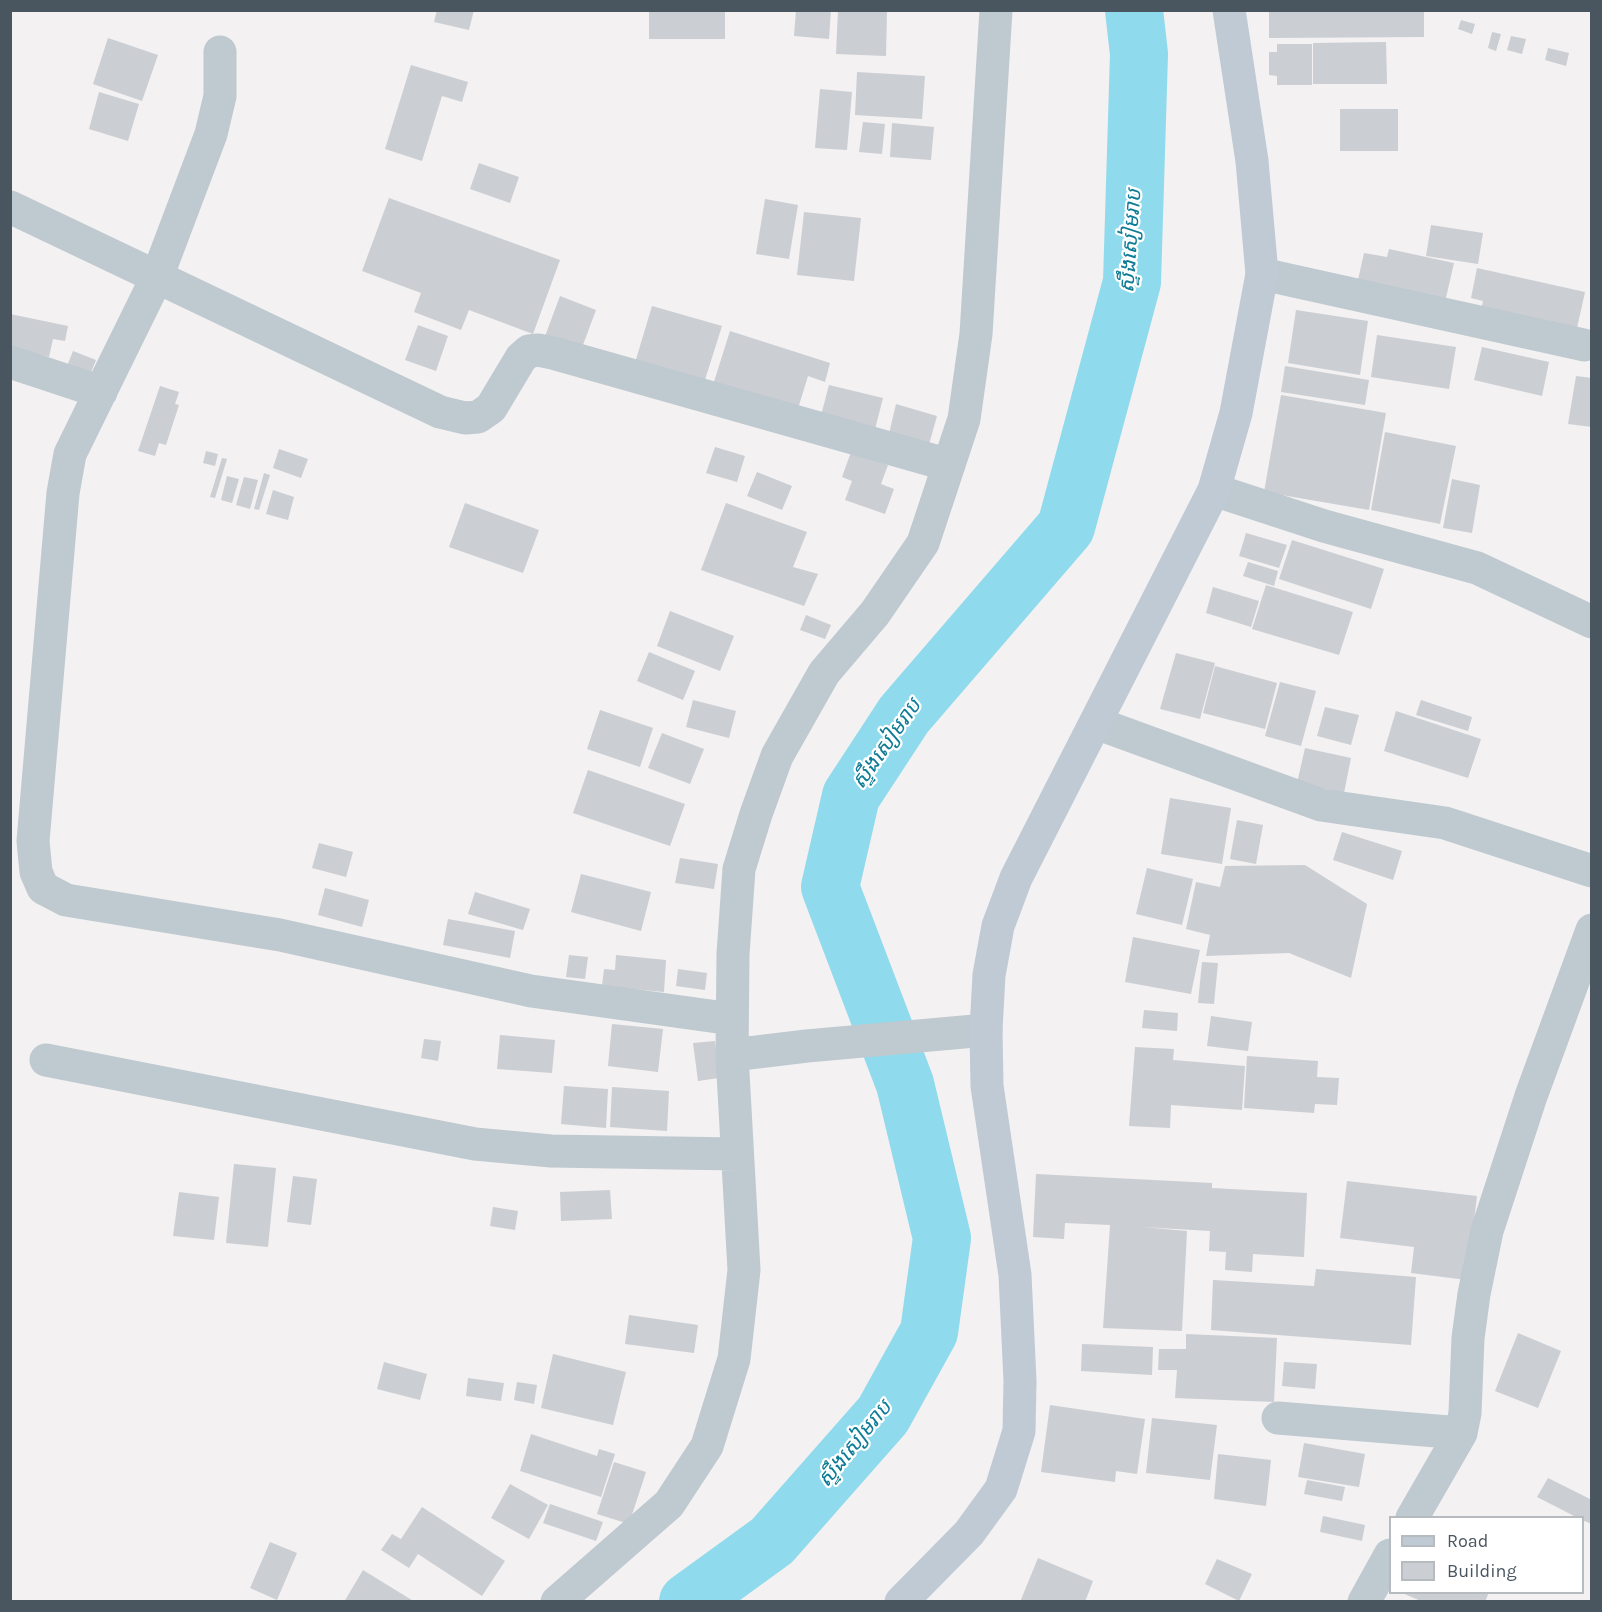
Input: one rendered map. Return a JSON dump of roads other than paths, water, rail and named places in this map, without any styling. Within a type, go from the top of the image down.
[{"type":"street","points":[[557,1602],[669,1504],[707,1446],[734,1359],[744,1270],[732,1055],[733,954],[739,869],[777,756],[824,673],[875,613],[923,543],[964,419],[976,334],[996,10]]},
{"type":"street","points":[[901,1602],[969,1533],[1001,1489],[1019,1431],[1020,1381],[1015,1275],[987,1086],[986,1030],[989,975],[998,926],[1016,878],[1214,490],[1236,413],[1262,274],[1252,161],[1229,10]]},
{"type":"street","points":[[220,52],[220,96],[211,134],[157,277],[70,454],[63,493],[33,841],[36,872],[43,888],[66,900],[280,935],[531,991],[732,1019]]},
{"type":"street","points":[[10,207],[440,412],[465,418],[478,417],[491,408],[522,358],[529,351],[538,351],[553,353],[948,465]]},
{"type":"street","points":[[1262,274],[1584,345]]},
{"type":"street","points":[[10,363],[101,392]]},
{"type":"street","points":[[1214,490],[1324,526],[1476,568],[1592,622]]},
{"type":"street","points":[[1096,723],[1321,805],[1445,823],[1592,871]]},
{"type":"street","points":[[1413,1516],[1461,1433],[1465,1413],[1468,1338],[1487,1231],[1528,1106],[1592,930]]},
{"type":"street","points":[[732,1055],[986,1030]]},
{"type":"street","points":[[46,1060],[475,1144],[551,1151],[738,1154]]},
{"type":"street","points":[[1278,1418],[1461,1433]]},
{"type":"street","points":[[1364,1602],[1389,1558]]},
{"type":"waterway","name":"ស្ទឹងសៀមរាប","points":[[688,1602],[772,1541],[883,1415],[929,1332],[942,1238],[905,1084],[830,887],[851,796],[904,715],[1066,527],[1132,282],[1139,54],[1134,10]]}]
